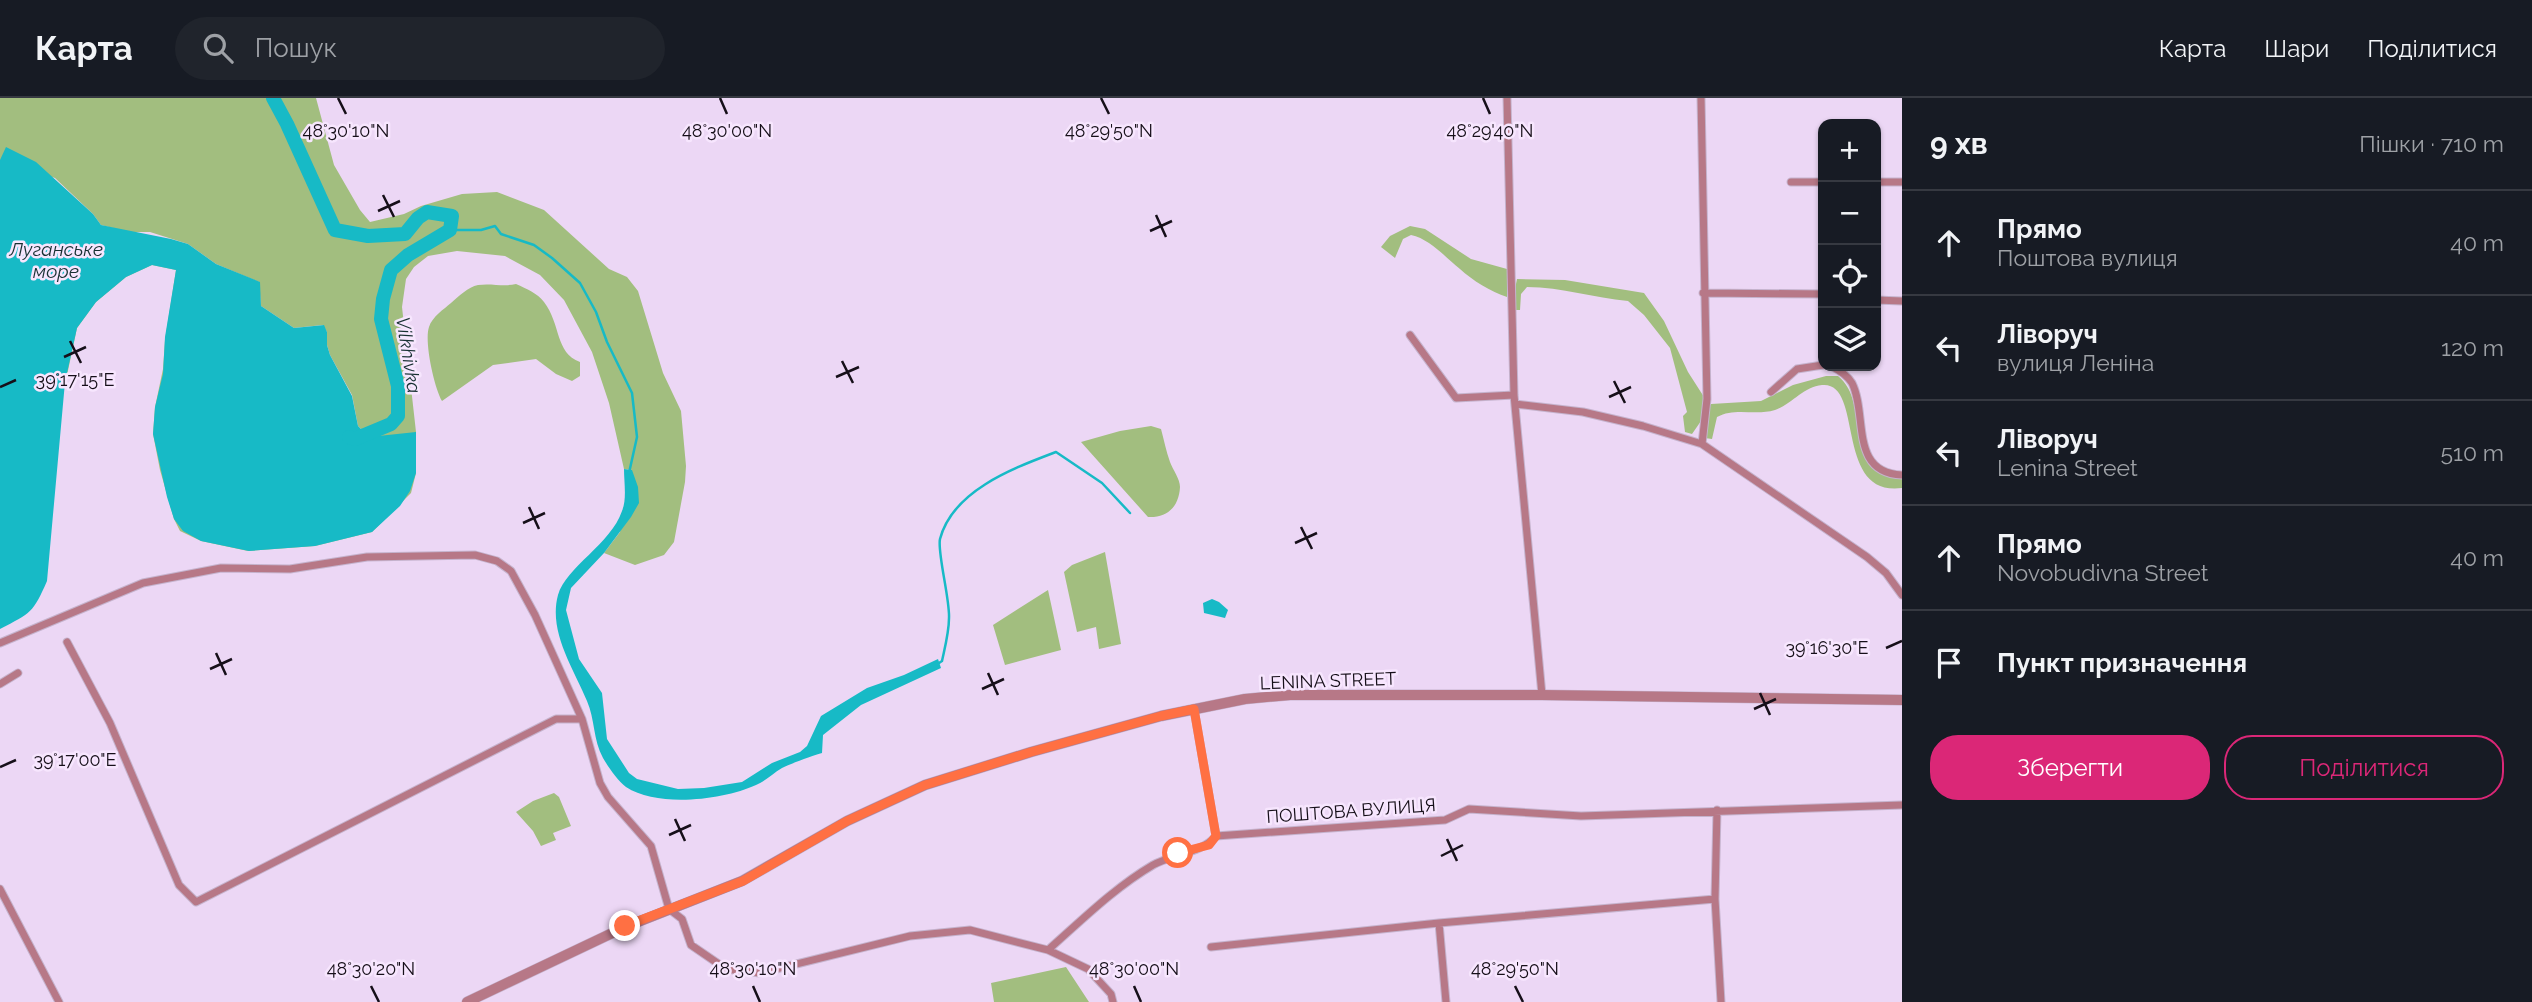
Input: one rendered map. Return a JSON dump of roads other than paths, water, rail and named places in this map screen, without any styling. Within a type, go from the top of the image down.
[{"type":"street","points":[[1507,98],[1514,395],[1542,695]]},
{"type":"street","points":[[1701,98],[1707,399],[1702,444]]},
{"type":"street","points":[[1791,182],[1818,182]]},
{"type":"street","points":[[1881,182],[1902,182]]},
{"type":"street","points":[[1703,293],[1818,294]]},
{"type":"street","points":[[1881,300],[1902,301]]},
{"type":"street","points":[[1410,335],[1456,398],[1514,395]]},
{"type":"street","points":[[1771,392],[1797,369],[1818,366]]},
{"type":"street","points":[[1837,371],[1851,382],[1857,398],[1863,445],[1868,456],[1885,471],[1902,475]]},
{"type":"street","points":[[1515,404],[1583,412],[1702,444],[1867,557],[1886,573],[1902,595]]},
{"type":"street","points":[[0,643],[143,583],[221,568],[290,569],[367,556],[475,555],[497,561],[511,571],[536,615],[582,719],[600,783],[608,797],[651,846],[669,909],[681,919],[691,945],[726,969],[761,973],[910,936],[970,930],[1048,950],[1088,969],[1111,994],[1113,1002]]},
{"type":"street","points":[[67,642],[110,723],[179,885],[196,901],[556,719],[582,719]]},
{"type":"street","points":[[0,684],[18,673]]},
{"type":"street","name":"LENINA STREET","points":[[467,1002],[625,926],[743,881],[847,821],[925,785],[1044,748],[1194,709],[1245,699],[1290,695],[1902,700]]},
{"type":"street","points":[[1194,709],[1216,836]]},
{"type":"street","name":"ПОШТОВА ВУЛИЦЯ","points":[[1048,950],[1108,897],[1154,865],[1178,853],[1209,845],[1216,836],[1445,820],[1469,809],[1581,816],[1902,806]]},
{"type":"street","points":[[1717,810],[1715,899],[1721,1002]]},
{"type":"street","points":[[0,889],[59,1002]]},
{"type":"street","points":[[1211,947],[1439,923],[1715,899]]},
{"type":"street","points":[[1439,923],[1446,1002]]},
{"type":"water","name":"Луганське море","points":[[6,147],[36,162],[93,214],[101,225],[188,244],[216,264],[260,282],[261,306],[294,328],[324,325],[330,355],[352,396],[358,426],[369,437],[416,432],[416,473],[410,491],[400,506],[372,532],[315,546],[249,551],[201,541],[183,531],[174,519],[167,497],[153,434],[176,270],[152,265],[126,277],[96,302],[77,328],[65,382],[47,581],[30,611],[0,629],[0,160]]},
{"type":"water","points":[[624,469],[632,470],[638,487],[639,503],[604,553],[571,588],[566,610],[579,659],[602,693],[607,739],[629,773],[637,779],[678,789],[742,782],[772,763],[800,752],[807,746],[821,716],[867,688],[938,659],[941,668],[861,705],[823,735],[822,753],[782,768],[760,783],[742,790],[709,798],[672,800],[639,794],[626,787],[613,774],[600,751],[590,708],[569,663],[556,623],[558,595],[563,585],[608,534],[622,511]]},
{"type":"water","points":[[1212,599],[1228,610],[1225,618],[1204,613],[1203,603]]},
{"type":"waterway","name":"Vilkhivka","points":[[273,98],[335,230],[368,236],[405,234],[418,218],[427,212],[452,216],[450,230],[408,255],[391,270],[383,299],[381,319],[398,386],[398,416],[391,424],[355,439],[349,437]]},
{"type":"waterway","points":[[450,230],[481,230],[495,226],[501,234],[534,245],[580,283],[632,393],[637,437],[629,473]]},
{"type":"waterway","points":[[939,663],[942,661],[949,618],[940,539],[947,522],[971,494],[1022,465],[1056,452],[1102,483],[1130,513]]}]
